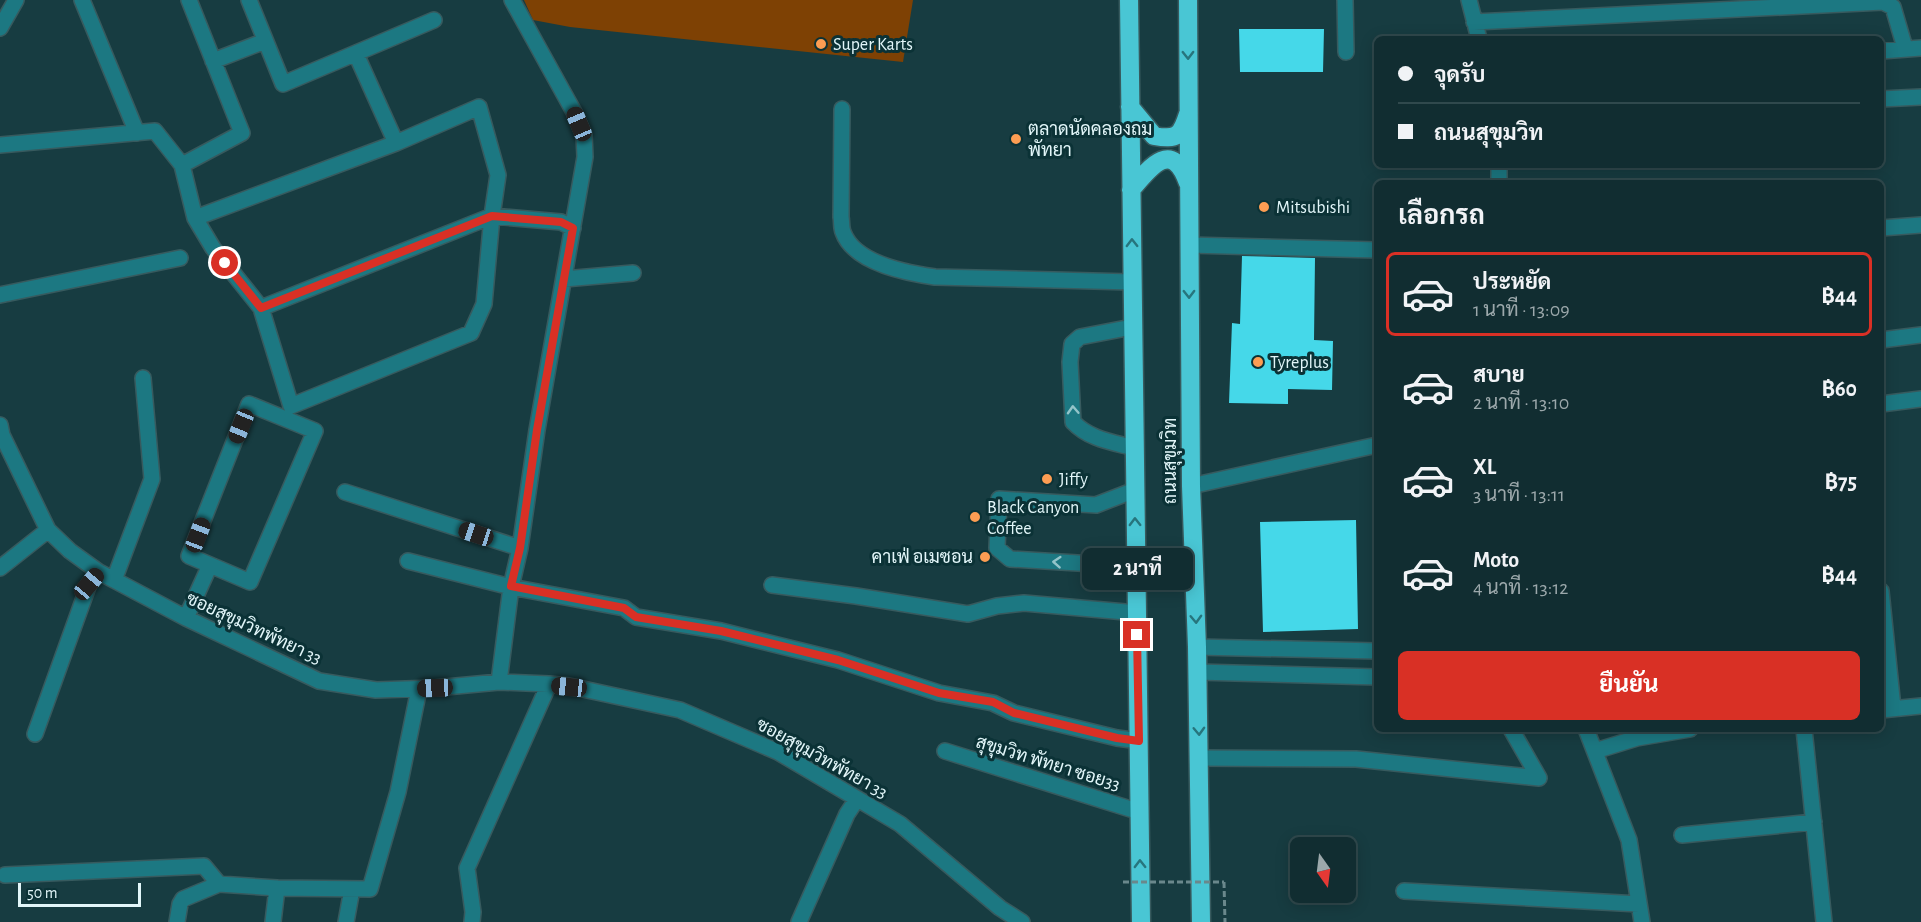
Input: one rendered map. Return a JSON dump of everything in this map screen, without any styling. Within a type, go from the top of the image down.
[{"type":"highway","name":"ถนนสุขุมวิท","points":[[1129,0],[1141,922]]},
{"type":"highway","name":"ถนนสุขุมวิท","points":[[1188,0],[1191,486],[1200,758],[1201,922]]},
{"type":"highway","points":[[1130,107],[1154,136],[1166,138],[1176,136],[1183,130],[1189,110]]},
{"type":"highway","points":[[1131,190],[1154,164],[1163,160],[1182,166],[1190,189]]},
{"type":"street","points":[[0,28],[16,0]]},
{"type":"street","points":[[82,0],[137,133]]},
{"type":"street","points":[[182,165],[242,133],[189,0]]},
{"type":"street","points":[[249,0],[283,84],[434,20]]},
{"type":"street","points":[[499,682],[511,586],[520,548],[537,430],[585,157],[584,135],[574,112],[512,0]]},
{"type":"street","points":[[1345,0],[1346,52]]},
{"type":"street","points":[[1469,0],[1478,36]]},
{"type":"street","points":[[1474,22],[1884,1],[1893,7],[1905,48]]},
{"type":"street","points":[[213,61],[265,41]]},
{"type":"street","points":[[1884,51],[1921,48]]},
{"type":"street","points":[[356,54],[396,144]]},
{"type":"street","points":[[1884,99],[1921,97]]},
{"type":"street","points":[[0,145],[155,131],[182,165],[195,218],[213,249],[261,308],[291,406],[471,333],[484,304],[498,176],[479,107],[396,144],[195,218]]},
{"type":"street","points":[[842,110],[841,217],[843,232],[852,245],[864,255],[880,264],[908,273],[935,278],[1132,282]]},
{"type":"street","points":[[261,308],[492,216],[561,222],[573,228]]},
{"type":"street","points":[[1884,228],[1921,225]]},
{"type":"street","points":[[1189,245],[1374,250]]},
{"type":"street","points":[[0,295],[180,258]]},
{"type":"street","points":[[564,279],[633,273]]},
{"type":"street","points":[[1132,327],[1080,337],[1072,344],[1071,362],[1073,422],[1091,436],[1134,448]]},
{"type":"street","points":[[1884,340],[1921,335]]},
{"type":"street","points":[[114,580],[152,479],[143,378]]},
{"type":"street","points":[[1884,404],[1921,399]]},
{"type":"street","points":[[249,404],[315,431],[250,582],[210,565],[189,556],[249,404]]},
{"type":"street","name":"ซอยสุขุมวิทพัทยา 33","points":[[1,432],[48,531],[70,551],[99,572],[186,618],[319,681],[376,690],[499,682],[549,684],[680,710],[778,752],[900,824],[1000,908],[1022,922]]},
{"type":"street","points":[[1191,486],[1374,446]]},
{"type":"street","points":[[1134,490],[1096,505],[999,500],[997,548],[1010,559],[1094,564],[1136,575]]},
{"type":"street","points":[[345,492],[520,548]]},
{"type":"street","points":[[0,568],[48,531]]},
{"type":"street","points":[[408,561],[511,586],[624,608],[636,617],[721,631],[838,660],[939,693],[993,702],[1014,713],[1117,738],[1139,741]]},
{"type":"street","points":[[186,618],[210,565]]},
{"type":"street","points":[[35,734],[89,584],[99,572]]},
{"type":"street","points":[[772,585],[968,614],[997,606],[1023,603],[1137,614]]},
{"type":"street","points":[[1197,647],[1374,651]]},
{"type":"street","points":[[1884,650],[1887,709],[1921,706]]},
{"type":"street","points":[[1197,672],[1374,676]]},
{"type":"street","points":[[472,922],[473,912],[466,868],[549,684]]},
{"type":"street","points":[[177,922],[183,899],[219,884],[277,888],[370,889],[398,792],[419,689]]},
{"type":"street","points":[[1200,758],[1356,759],[1539,778],[1513,732]]},
{"type":"street","points":[[1587,732],[1629,840],[1642,922]]},
{"type":"street","points":[[1595,751],[1637,738],[1669,732]]},
{"type":"street","points":[[1804,732],[1824,922]]},
{"type":"street","name":"สุขุมวิท พัทยา ซอย33","points":[[945,751],[1140,812]]},
{"type":"street","points":[[799,922],[847,814],[857,799]]},
{"type":"street","points":[[1682,835],[1814,822]]},
{"type":"street","points":[[5,875],[204,866],[219,884]]},
{"type":"street","points":[[273,922],[277,888]]},
{"type":"street","points":[[346,922],[351,889]]},
{"type":"street","points":[[1404,891],[1639,904]]},
{"type":"path","points":[[1123,882],[1224,882],[1225,922]]},
{"type":"shaded area","name":"Super Karts","points":[[524,0],[913,0],[903,62],[570,27],[533,20]]},
{"type":"building","points":[[1239,29],[1324,29],[1323,72],[1240,72]]},
{"type":"building","points":[[1242,256],[1315,258],[1314,340],[1333,341],[1332,390],[1288,389],[1288,404],[1229,403],[1232,323],[1240,324]]},
{"type":"building","points":[[1356,520],[1358,629],[1263,632],[1260,522]]},
{"type":"place","name":"Super Karts","points":[[821,44]]},
{"type":"place","name":"ตลาดนัดคลองถม พัทยา","points":[[1016,139]]},
{"type":"place","name":"Mitsubishi","points":[[1264,207]]},
{"type":"place","name":"Tyreplus","points":[[1258,362]]},
{"type":"place","name":"Jiffy","points":[[1047,479]]},
{"type":"place","name":"Black Canyon Coffee","points":[[975,517]]},
{"type":"place","name":"คาเฟ่ อเมซอน","points":[[985,557]]},
{"type":"route","points":[[225,263],[261,308],[492,216],[561,222],[573,228],[537,430],[520,548],[511,586],[624,608],[636,617],[721,631],[838,660],[939,693],[993,702],[1014,713],[1117,738],[1139,741],[1137,635]]}]
